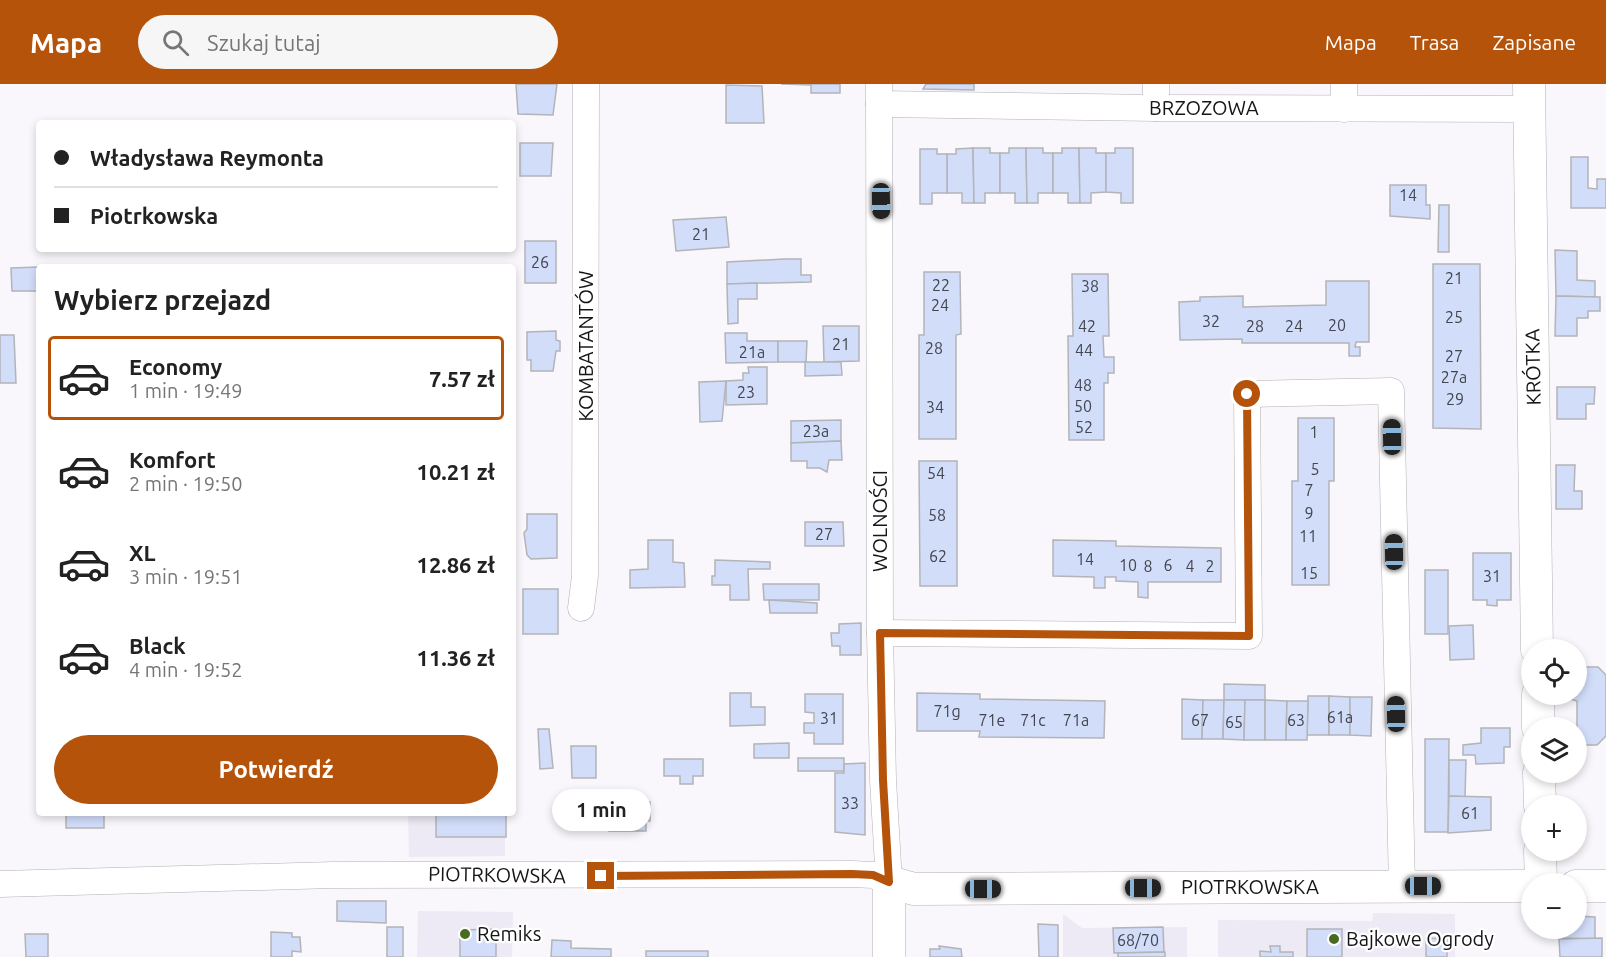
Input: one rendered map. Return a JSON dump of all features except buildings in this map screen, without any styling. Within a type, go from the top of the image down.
[{"type":"street","name":"KOMBATANTÓW","points":[[580,608],[585,564],[586,84]]},
{"type":"street","points":[[1344,84],[1344,109]]},
{"type":"street","name":"BRZOZOWA","points":[[879,94],[1156,96],[1344,109],[1529,96]]},
{"type":"street","name":"WOLNOŚCI","points":[[879,94],[880,633],[883,780],[889,882],[889,957]]},
{"type":"street","name":"KRÓTKA","points":[[1529,96],[1537,639]]},
{"type":"street","points":[[880,633],[1249,636],[1247,394],[1391,391],[1402,887]]},
{"type":"street","name":"PIOTRKOWSKA","points":[[0,884],[408,874],[555,876],[852,874],[873,875],[914,889],[1521,886]]},
{"type":"street","points":[[1587,886],[1606,886]]},
{"type":"shaded area","points":[[408,816],[505,816],[505,856],[409,857]]},
{"type":"shaded area","name":"Remiks","points":[[418,911],[513,912],[512,957],[417,957]]},
{"type":"shaded area","points":[[1373,913],[1455,914],[1455,957],[1218,957],[1218,920],[1372,921]]},
{"type":"shaded area","points":[[1063,914],[1082,928],[1187,927],[1187,957],[1063,957]]},
{"type":"place","name":"Remiks","points":[[465,934]]},
{"type":"place","name":"Bajkowe Ogrody","points":[[1334,939]]},
{"type":"route","points":[[601,876],[852,874],[873,875],[889,882],[883,780],[880,633],[1249,636],[1247,394]]}]
